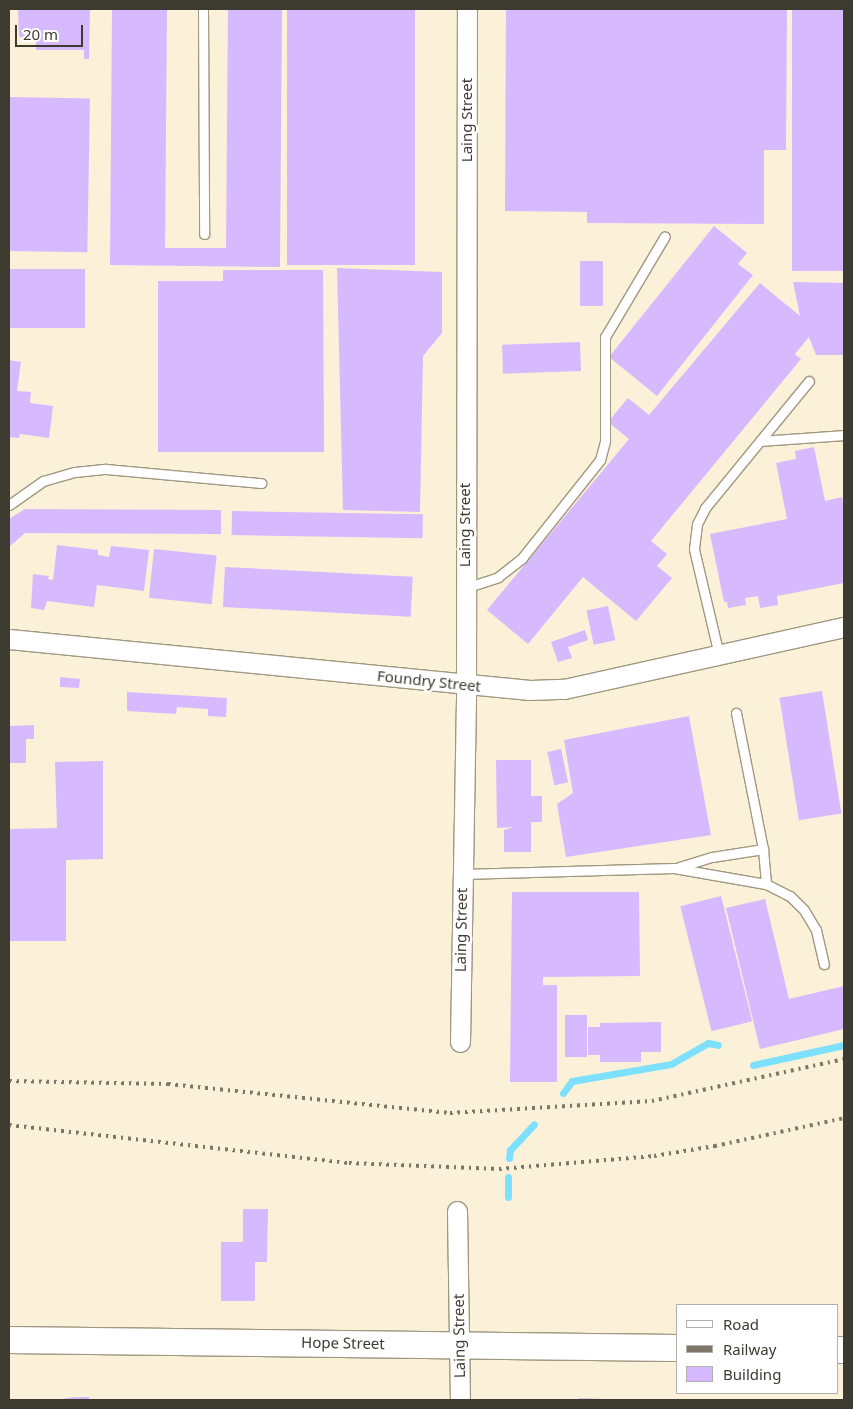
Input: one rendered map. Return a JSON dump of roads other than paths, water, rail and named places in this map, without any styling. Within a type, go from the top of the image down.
[{"type":"street","name":"Laing Street","points":[[460,1042],[466,685],[468,9]]},
{"type":"street","name":"Foundry Street","points":[[9,639],[466,685],[564,689],[844,627]]},
{"type":"street","name":"Laing Street","points":[[457,1211],[460,1400]]},
{"type":"street","name":"Hope Street","points":[[9,1340],[676,1348]]},
{"type":"lane","points":[[203,9],[204,234]]},
{"type":"lane","points":[[465,588],[510,570],[600,460],[605,441],[605,336],[665,236]]},
{"type":"lane","points":[[719,655],[693,536],[705,508],[809,381]]},
{"type":"lane","points":[[761,441],[844,434]]},
{"type":"lane","points":[[9,505],[43,481],[74,472],[106,469],[261,483]]},
{"type":"lane","points":[[736,714],[763,849],[766,884]]},
{"type":"lane","points":[[674,868],[712,856],[763,849]]},
{"type":"lane","points":[[462,874],[674,868],[766,884],[790,896],[804,910],[816,930],[824,964]]},
{"type":"waterway","points":[[563,1093],[572,1081],[671,1064],[708,1043],[718,1045]]},
{"type":"waterway","points":[[753,1065],[844,1045]]},
{"type":"waterway","points":[[509,1158],[510,1150],[534,1124]]},
{"type":"waterway","points":[[508,1177],[508,1197]]},
{"type":"railway","points":[[9,1081],[168,1084],[450,1113],[652,1101],[844,1059]]},
{"type":"railway","points":[[9,1125],[349,1163],[499,1169],[654,1156],[715,1146],[844,1118]]}]
